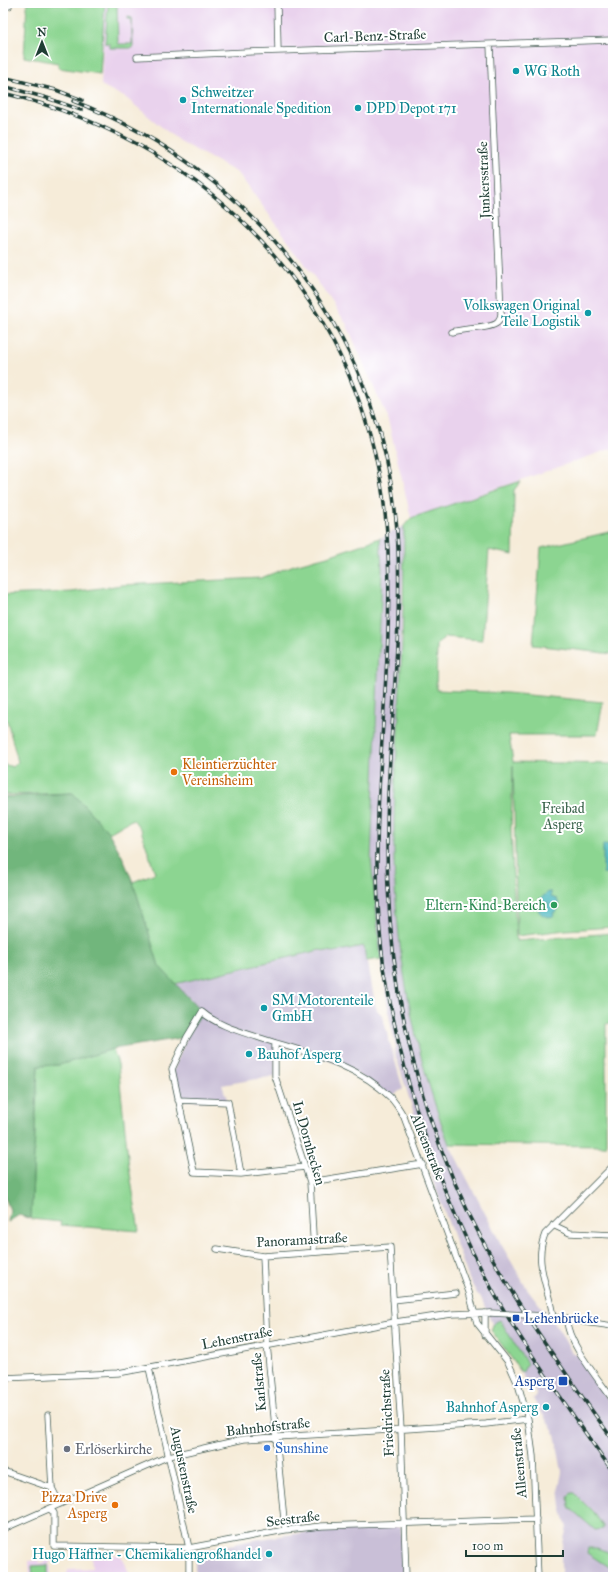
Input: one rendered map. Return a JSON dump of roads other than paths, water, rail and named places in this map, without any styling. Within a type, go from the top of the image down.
[{"type":"street","points":[[277,3],[278,51]]},
{"type":"street","name":"Carl-Benz-Straße","points":[[138,58],[278,51],[613,40]]},
{"type":"street","name":"Junkersstraße","points":[[452,332],[461,329],[492,326],[499,320],[501,314],[490,45]]},
{"type":"street","name":"Alleenstraße","points":[[178,1100],[172,1074],[173,1066],[187,1037],[202,1012],[210,1019],[275,1043],[345,1066],[390,1097],[404,1117],[423,1164],[471,1297],[477,1323],[485,1335],[504,1355],[518,1384],[528,1419],[533,1456],[538,1577]]},
{"type":"street","name":"In Dornhecken","points":[[275,1043],[275,1076],[310,1182],[314,1252]]},
{"type":"street","points":[[241,1174],[228,1102],[178,1100],[194,1172],[241,1174],[305,1167]]},
{"type":"street","points":[[310,1182],[423,1164]]},
{"type":"street","points":[[553,1317],[540,1256],[540,1246],[545,1234],[553,1225],[611,1169]]},
{"type":"street","points":[[553,1225],[570,1233],[613,1235]]},
{"type":"street","name":"Panoramastraße","points":[[217,1249],[263,1256],[390,1247]]},
{"type":"street","name":"Friedrichstraße","points":[[390,1247],[401,1429],[406,1577]]},
{"type":"street","name":"Karlstraße","points":[[263,1256],[267,1344],[285,1530]]},
{"type":"street","points":[[393,1300],[456,1293]]},
{"type":"street","points":[[474,1313],[567,1318],[613,1326]]},
{"type":"street","name":"Lehenstraße","points":[[3,1378],[118,1373],[267,1344],[395,1322],[452,1314],[474,1313]]},
{"type":"street","points":[[485,1335],[487,1313]]},
{"type":"street","points":[[567,1318],[568,1331],[613,1400]]},
{"type":"street","name":"Augustenstraße","points":[[149,1368],[189,1548],[189,1577]]},
{"type":"street","points":[[48,1415],[52,1488],[60,1504]]},
{"type":"street","name":"Bahnhofstraße","points":[[3,1529],[169,1456],[244,1439],[486,1424],[528,1419]]},
{"type":"street","points":[[3,1472],[52,1488]]},
{"type":"street","name":"Seestraße","points":[[50,1509],[54,1513],[54,1546],[189,1548],[285,1530],[322,1526],[536,1520]]},
{"type":"water","points":[[603,844],[613,845],[613,874],[603,873]]},
{"type":"water","name":"Eltern-Kind-Bereich","points":[[548,892],[551,892],[551,897],[557,899],[559,905],[557,911],[553,913],[554,916],[551,917],[541,914],[538,910],[549,904],[539,900]]},
{"type":"railway","points":[[3,77],[56,90],[82,100]]},
{"type":"railway","points":[[3,86],[47,98],[81,110]]},
{"type":"railway","points":[[3,93],[82,118],[155,154],[219,200],[275,256],[320,319],[355,390],[378,468],[388,551],[389,604],[380,762],[377,868],[379,921],[385,974],[404,1066],[417,1111],[449,1199],[489,1284],[536,1362],[613,1472]]},
{"type":"railway","points":[[73,101],[140,132],[202,173],[256,221],[303,276],[341,337],[370,403],[389,474],[398,548],[399,579],[396,671],[388,794],[387,869],[395,968],[407,1034],[429,1114],[458,1191],[476,1228],[528,1318],[613,1440]]},
{"type":"place","name":"WG Roth","points":[[516,71]]},
{"type":"place","name":"Schweitzer Internationale Spedition","points":[[183,100]]},
{"type":"place","name":"DPD Depot 171","points":[[358,108]]},
{"type":"place","name":"Volkswagen Original Teile Logistik","points":[[588,313]]},
{"type":"place","name":"Kleintierzüchter Vereinsheim","points":[[174,772]]},
{"type":"place","name":"Eltern-Kind-Bereich","points":[[554,905]]},
{"type":"place","name":"SM Motorenteile GmbH","points":[[264,1008]]},
{"type":"place","name":"Bauhof Asperg","points":[[249,1054]]},
{"type":"place","name":"Lehenbrücke","points":[[516,1318]]},
{"type":"place","name":"Asperg","points":[[563,1381]]},
{"type":"place","name":"Bahnhof Asperg","points":[[546,1407]]},
{"type":"place","name":"Sunshine","points":[[267,1448]]},
{"type":"place","name":"Erlöserkirche","points":[[67,1449]]},
{"type":"place","name":"Pizza Drive Asperg","points":[[115,1505]]},
{"type":"place","name":"Hugo Häffner - Chemikaliengroßhandel","points":[[269,1554]]},
{"type":"park label","name":"Freibad Asperg","points":[[563,816]]}]
